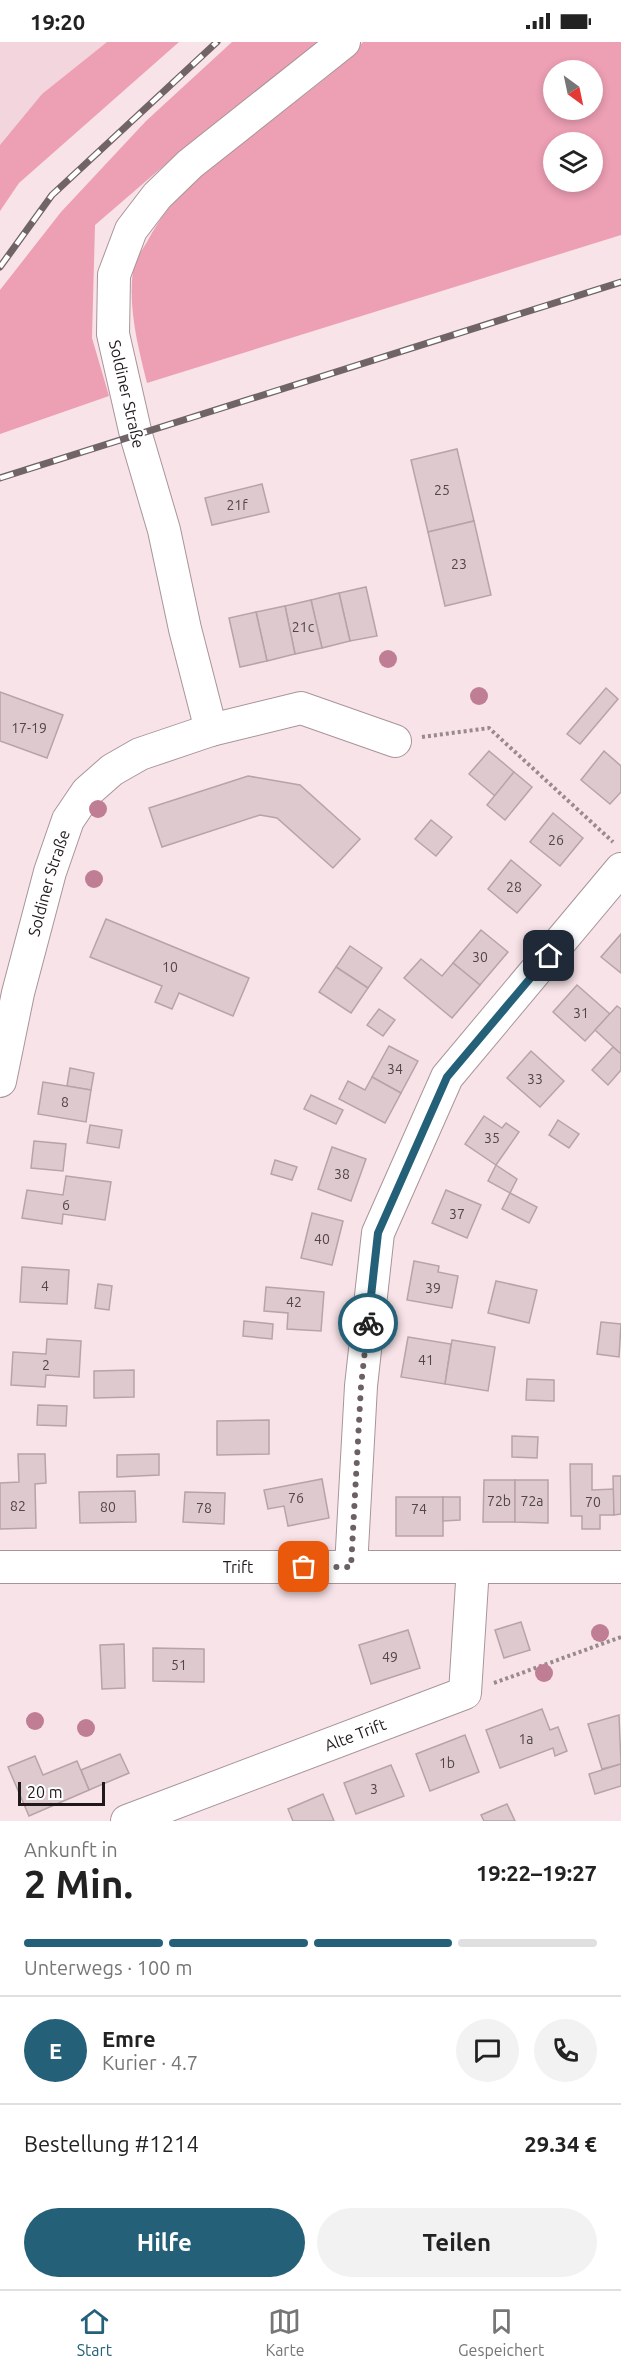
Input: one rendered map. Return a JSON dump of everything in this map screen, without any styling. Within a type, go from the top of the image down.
[{"type":"street","name":"Soldiner Straße","points":[[211,730],[185,629],[167,542],[136,435],[113,334],[114,275],[131,230],[157,196],[190,164],[344,42]]},
{"type":"street","name":"Soldiner Straße","points":[[0,1082],[18,993],[50,872],[68,820],[87,792],[112,770],[140,754],[211,730],[301,708],[395,741]]},
{"type":"street","points":[[351,1567],[361,1386],[378,1233],[447,1077],[621,869]]},
{"type":"street","name":"Trift","points":[[0,1567],[621,1567]]},
{"type":"street","points":[[465,1694],[473,1567]]},
{"type":"street","name":"Alte Trift","points":[[128,1821],[465,1694]]},
{"type":"path","points":[[395,741],[489,728],[621,850]]},
{"type":"path","points":[[465,1694],[621,1637]]},
{"type":"shaded area","points":[[0,42],[107,42],[42,94],[0,145]]},
{"type":"shaded area","points":[[107,42],[179,42],[19,183],[0,211],[0,145],[42,94]]},
{"type":"shaded area","points":[[232,42],[319,42],[174,157],[95,225],[92,338],[109,396],[0,434],[0,290],[61,212],[146,121]]},
{"type":"shaded area","points":[[363,42],[621,42],[621,235],[147,383],[135,327],[132,299],[133,270],[141,252],[167,210],[192,182],[219,158],[308,92]]},
{"type":"building","points":[[457,449],[474,521],[428,532],[411,460]]},
{"type":"building","points":[[262,484],[269,512],[212,525],[205,498]]},
{"type":"building","points":[[474,521],[491,595],[445,606],[428,532]]},
{"type":"building","points":[[366,587],[377,636],[350,641],[339,593]]},
{"type":"building","points":[[339,593],[350,641],[322,648],[311,600]]},
{"type":"building","points":[[311,600],[322,648],[295,654],[285,606]]},
{"type":"building","points":[[285,606],[295,654],[267,661],[256,612]]},
{"type":"building","points":[[256,612],[267,661],[240,667],[229,618]]},
{"type":"building","points":[[606,688],[618,699],[580,744],[567,734]]},
{"type":"building","points":[[0,692],[63,715],[47,758],[0,741]]},
{"type":"building","points":[[489,751],[514,772],[495,796],[469,774]]},
{"type":"building","points":[[604,751],[621,766],[621,792],[610,804],[581,780]]},
{"type":"building","points":[[514,772],[532,787],[505,820],[487,805]]},
{"type":"building","points":[[248,776],[300,785],[360,839],[333,868],[277,818],[260,815],[162,847],[149,808]]},
{"type":"building","points":[[553,813],[583,838],[560,866],[530,842]]},
{"type":"building","points":[[431,820],[452,837],[436,856],[415,839]]},
{"type":"building","points":[[511,860],[541,885],[517,913],[488,889]]},
{"type":"building","points":[[106,919],[249,978],[233,1016],[179,993],[172,1009],[155,1002],[162,986],[90,957]]},
{"type":"building","points":[[481,930],[508,952],[480,985],[453,963]]},
{"type":"building","points":[[621,934],[621,973],[601,957]]},
{"type":"building","points":[[350,946],[382,968],[368,988],[336,967]]},
{"type":"building","points":[[421,959],[442,976],[453,963],[480,985],[452,1018],[404,978]]},
{"type":"building","points":[[336,967],[368,988],[351,1013],[319,992]]},
{"type":"building","points":[[577,985],[610,1014],[585,1041],[553,1012]]},
{"type":"building","points":[[617,1006],[621,1009],[621,1054],[595,1030]]},
{"type":"building","points":[[379,1009],[395,1020],[383,1036],[367,1025]]},
{"type":"building","points":[[389,1046],[418,1061],[401,1093],[372,1077]]},
{"type":"building","points":[[613,1047],[621,1054],[621,1070],[608,1085],[592,1070]]},
{"type":"building","points":[[531,1051],[564,1081],[540,1107],[507,1078]]},
{"type":"building","points":[[70,1068],[94,1073],[91,1090],[67,1086]]},
{"type":"building","points":[[372,1077],[401,1093],[385,1123],[339,1099],[348,1081],[365,1090]]},
{"type":"building","points":[[43,1082],[91,1090],[86,1122],[38,1114]]},
{"type":"building","points":[[311,1095],[343,1110],[336,1124],[304,1109]]},
{"type":"building","points":[[484,1116],[502,1128],[506,1123],[519,1132],[496,1165],[465,1144]]},
{"type":"building","points":[[558,1120],[579,1134],[569,1148],[549,1135]]},
{"type":"building","points":[[90,1125],[122,1130],[119,1148],[87,1143]]},
{"type":"building","points":[[34,1141],[66,1144],[63,1171],[31,1168]]},
{"type":"building","points":[[332,1147],[366,1159],[351,1201],[318,1189]]},
{"type":"building","points":[[275,1160],[297,1167],[292,1180],[271,1174]]},
{"type":"building","points":[[496,1165],[517,1179],[510,1193],[488,1181]]},
{"type":"building","points":[[66,1176],[111,1182],[105,1220],[63,1214],[62,1224],[22,1218],[27,1190],[63,1195]]},
{"type":"building","points":[[446,1190],[481,1205],[467,1238],[432,1223]]},
{"type":"building","points":[[510,1193],[537,1207],[529,1223],[502,1209]]},
{"type":"building","points":[[312,1213],[343,1221],[332,1265],[301,1258]]},
{"type":"building","points":[[414,1261],[439,1266],[438,1272],[458,1276],[452,1308],[407,1300]]},
{"type":"building","points":[[22,1267],[69,1270],[67,1304],[20,1302]]},
{"type":"building","points":[[496,1281],[537,1290],[529,1323],[488,1313]]},
{"type":"building","points":[[98,1284],[112,1286],[109,1310],[95,1308]]},
{"type":"building","points":[[266,1287],[324,1292],[321,1331],[287,1329],[288,1313],[264,1311]]},
{"type":"building","points":[[244,1321],[273,1324],[272,1339],[243,1336]]},
{"type":"building","points":[[601,1322],[621,1324],[619,1357],[597,1354]]},
{"type":"building","points":[[408,1337],[451,1344],[445,1384],[401,1377]]},
{"type":"building","points":[[47,1339],[81,1341],[79,1377],[46,1375],[45,1387],[11,1385],[13,1352],[46,1354]]},
{"type":"building","points":[[452,1340],[495,1347],[488,1391],[445,1384]]},
{"type":"building","points":[[134,1370],[134,1397],[94,1398],[94,1371]]},
{"type":"building","points":[[527,1379],[554,1380],[554,1401],[526,1400]]},
{"type":"building","points":[[38,1405],[67,1406],[66,1426],[37,1425]]},
{"type":"building","points":[[269,1420],[269,1454],[217,1455],[217,1421]]},
{"type":"building","points":[[512,1436],[538,1437],[537,1458],[512,1457]]},
{"type":"building","points":[[18,1454],[45,1454],[46,1483],[35,1484],[36,1528],[0,1529],[0,1483],[19,1482]]},
{"type":"building","points":[[159,1454],[159,1475],[117,1477],[117,1455]]},
{"type":"building","points":[[570,1464],[592,1464],[592,1490],[614,1489],[614,1515],[600,1515],[600,1529],[582,1529],[582,1516],[571,1516]]},
{"type":"building","points":[[613,1476],[621,1476],[621,1514],[614,1515]]},
{"type":"building","points":[[322,1479],[329,1518],[288,1526],[284,1506],[268,1509],[264,1490]]},
{"type":"building","points":[[484,1480],[515,1480],[515,1522],[483,1522]]},
{"type":"building","points":[[515,1480],[548,1480],[548,1523],[515,1522]]},
{"type":"building","points":[[135,1491],[136,1522],[80,1523],[79,1492]]},
{"type":"building","points":[[185,1492],[225,1493],[224,1524],[183,1522]]},
{"type":"building","points":[[396,1497],[443,1497],[443,1536],[396,1536]]},
{"type":"building","points":[[443,1497],[460,1497],[460,1520],[443,1521]]},
{"type":"building","points":[[521,1622],[530,1650],[504,1658],[495,1630]]},
{"type":"building","points":[[408,1630],[420,1668],[371,1684],[359,1645]]},
{"type":"building","points":[[124,1644],[125,1688],[102,1689],[100,1645]]},
{"type":"building","points":[[153,1648],[204,1649],[204,1682],[153,1681]]},
{"type":"building","points":[[542,1709],[550,1730],[558,1727],[567,1751],[555,1756],[553,1748],[500,1768],[486,1730]]},
{"type":"building","points":[[619,1715],[621,1764],[602,1769],[588,1724]]},
{"type":"building","points":[[465,1735],[479,1772],[430,1791],[416,1754]]},
{"type":"building","points":[[120,1754],[129,1773],[89,1790],[81,1770]]},
{"type":"building","points":[[35,1756],[43,1775],[77,1761],[89,1790],[29,1816],[8,1767]]},
{"type":"building","points":[[621,1764],[621,1786],[595,1794],[589,1774]]},
{"type":"building","points":[[391,1765],[404,1796],[356,1814],[344,1783]]},
{"type":"building","points":[[323,1794],[334,1821],[293,1821],[288,1809]]},
{"type":"building","points":[[507,1804],[515,1821],[484,1821],[481,1815]]},
{"type":"railway","points":[[0,267],[52,195],[217,42]]},
{"type":"railway","points":[[0,478],[621,282]]},
{"type":"way so far","points":[[304,1567],[351,1567],[361,1386],[368,1323]]},
{"type":"route","points":[[368,1323],[378,1233],[447,1077],[549,956]]}]
